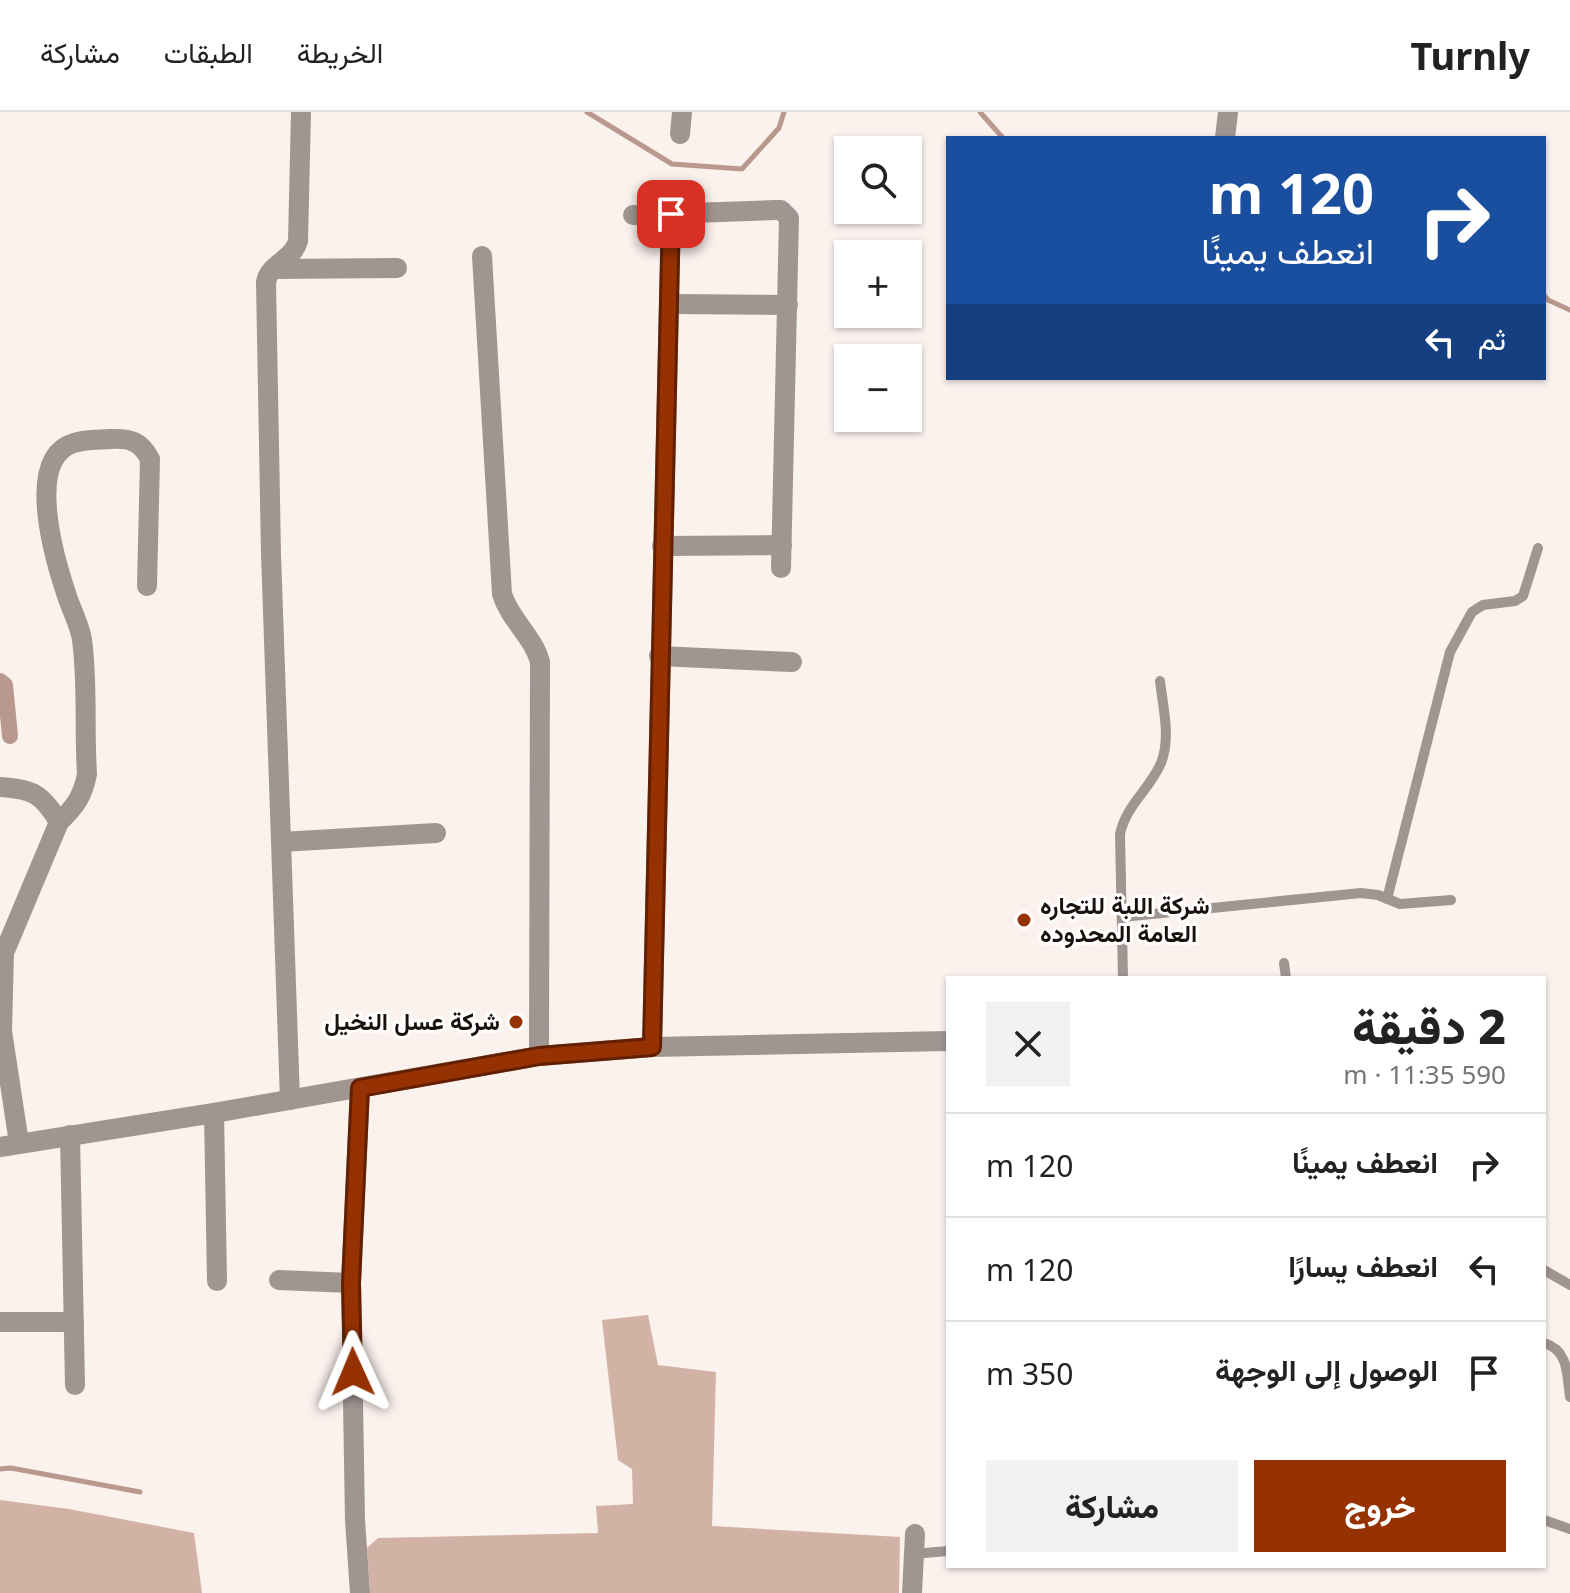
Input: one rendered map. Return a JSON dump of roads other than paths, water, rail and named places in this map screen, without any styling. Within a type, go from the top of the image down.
[{"type":"street","points":[[290,1100],[266,278],[293,253],[298,241],[301,112]]},
{"type":"street","points":[[680,134],[682,112]]},
{"type":"street","points":[[1225,136],[1228,112]]},
{"type":"street","points":[[633,215],[775,210],[786,213],[789,224],[788,305],[781,568]]},
{"type":"street","points":[[652,1047],[671,214]]},
{"type":"street","points":[[482,256],[502,594],[511,615],[534,646],[540,670],[539,1056]]},
{"type":"street","points":[[273,269],[397,268]]},
{"type":"street","points":[[671,304],[788,305]]},
{"type":"street","points":[[147,586],[150,459],[144,447],[123,438],[73,443],[58,453],[48,471],[45,496],[54,547],[82,639],[87,774],[84,793],[59,822],[2,953],[3,1054],[9,1145],[539,1056],[652,1047],[946,1041]]},
{"type":"street","points":[[662,546],[782,545]]},
{"type":"street","points":[[659,656],[792,662]]},
{"type":"street","points":[[0,787],[23,788],[37,794],[59,822]]},
{"type":"street","points":[[281,842],[436,833]]},
{"type":"street","points":[[360,1088],[351,1283],[355,1520],[360,1593]]},
{"type":"street","points":[[214,1113],[217,1281]]},
{"type":"street","points":[[70,1135],[75,1385]]},
{"type":"street","points":[[279,1280],[351,1283]]},
{"type":"street","points":[[0,1322],[74,1322]]},
{"type":"street","points":[[912,1593],[914,1544]]},
{"type":"lane","points":[[1387,899],[1450,652],[1472,612],[1483,605],[1515,601],[1523,596],[1538,548]]},
{"type":"lane","points":[[1123,976],[1122,825],[1130,807],[1160,766],[1164,754],[1166,741],[1160,681]]},
{"type":"lane","points":[[1122,917],[1361,893],[1400,904],[1451,900]]},
{"type":"lane","points":[[1284,963],[1286,976]]},
{"type":"lane","points":[[1546,1271],[1570,1285]]},
{"type":"lane","points":[[1546,1344],[1556,1347],[1562,1355],[1570,1397]]},
{"type":"lane","points":[[1546,1521],[1570,1529]]},
{"type":"lane","points":[[914,1544],[946,1551]]},
{"type":"waterway","points":[[587,112],[672,164],[742,169],[779,128],[784,112]]},
{"type":"waterway","points":[[980,112],[1001,136]]},
{"type":"waterway","points":[[1546,298],[1570,310]]},
{"type":"waterway","points":[[0,681],[5,685],[10,736]]},
{"type":"waterway","points":[[0,1469],[11,1468],[140,1492]]},
{"type":"place","name":"شركة اللبة للتجاره العامة المحدوده","points":[[1024,920]]},
{"type":"place","name":"شركة عسل النخيل","points":[[516,1022]]}]
